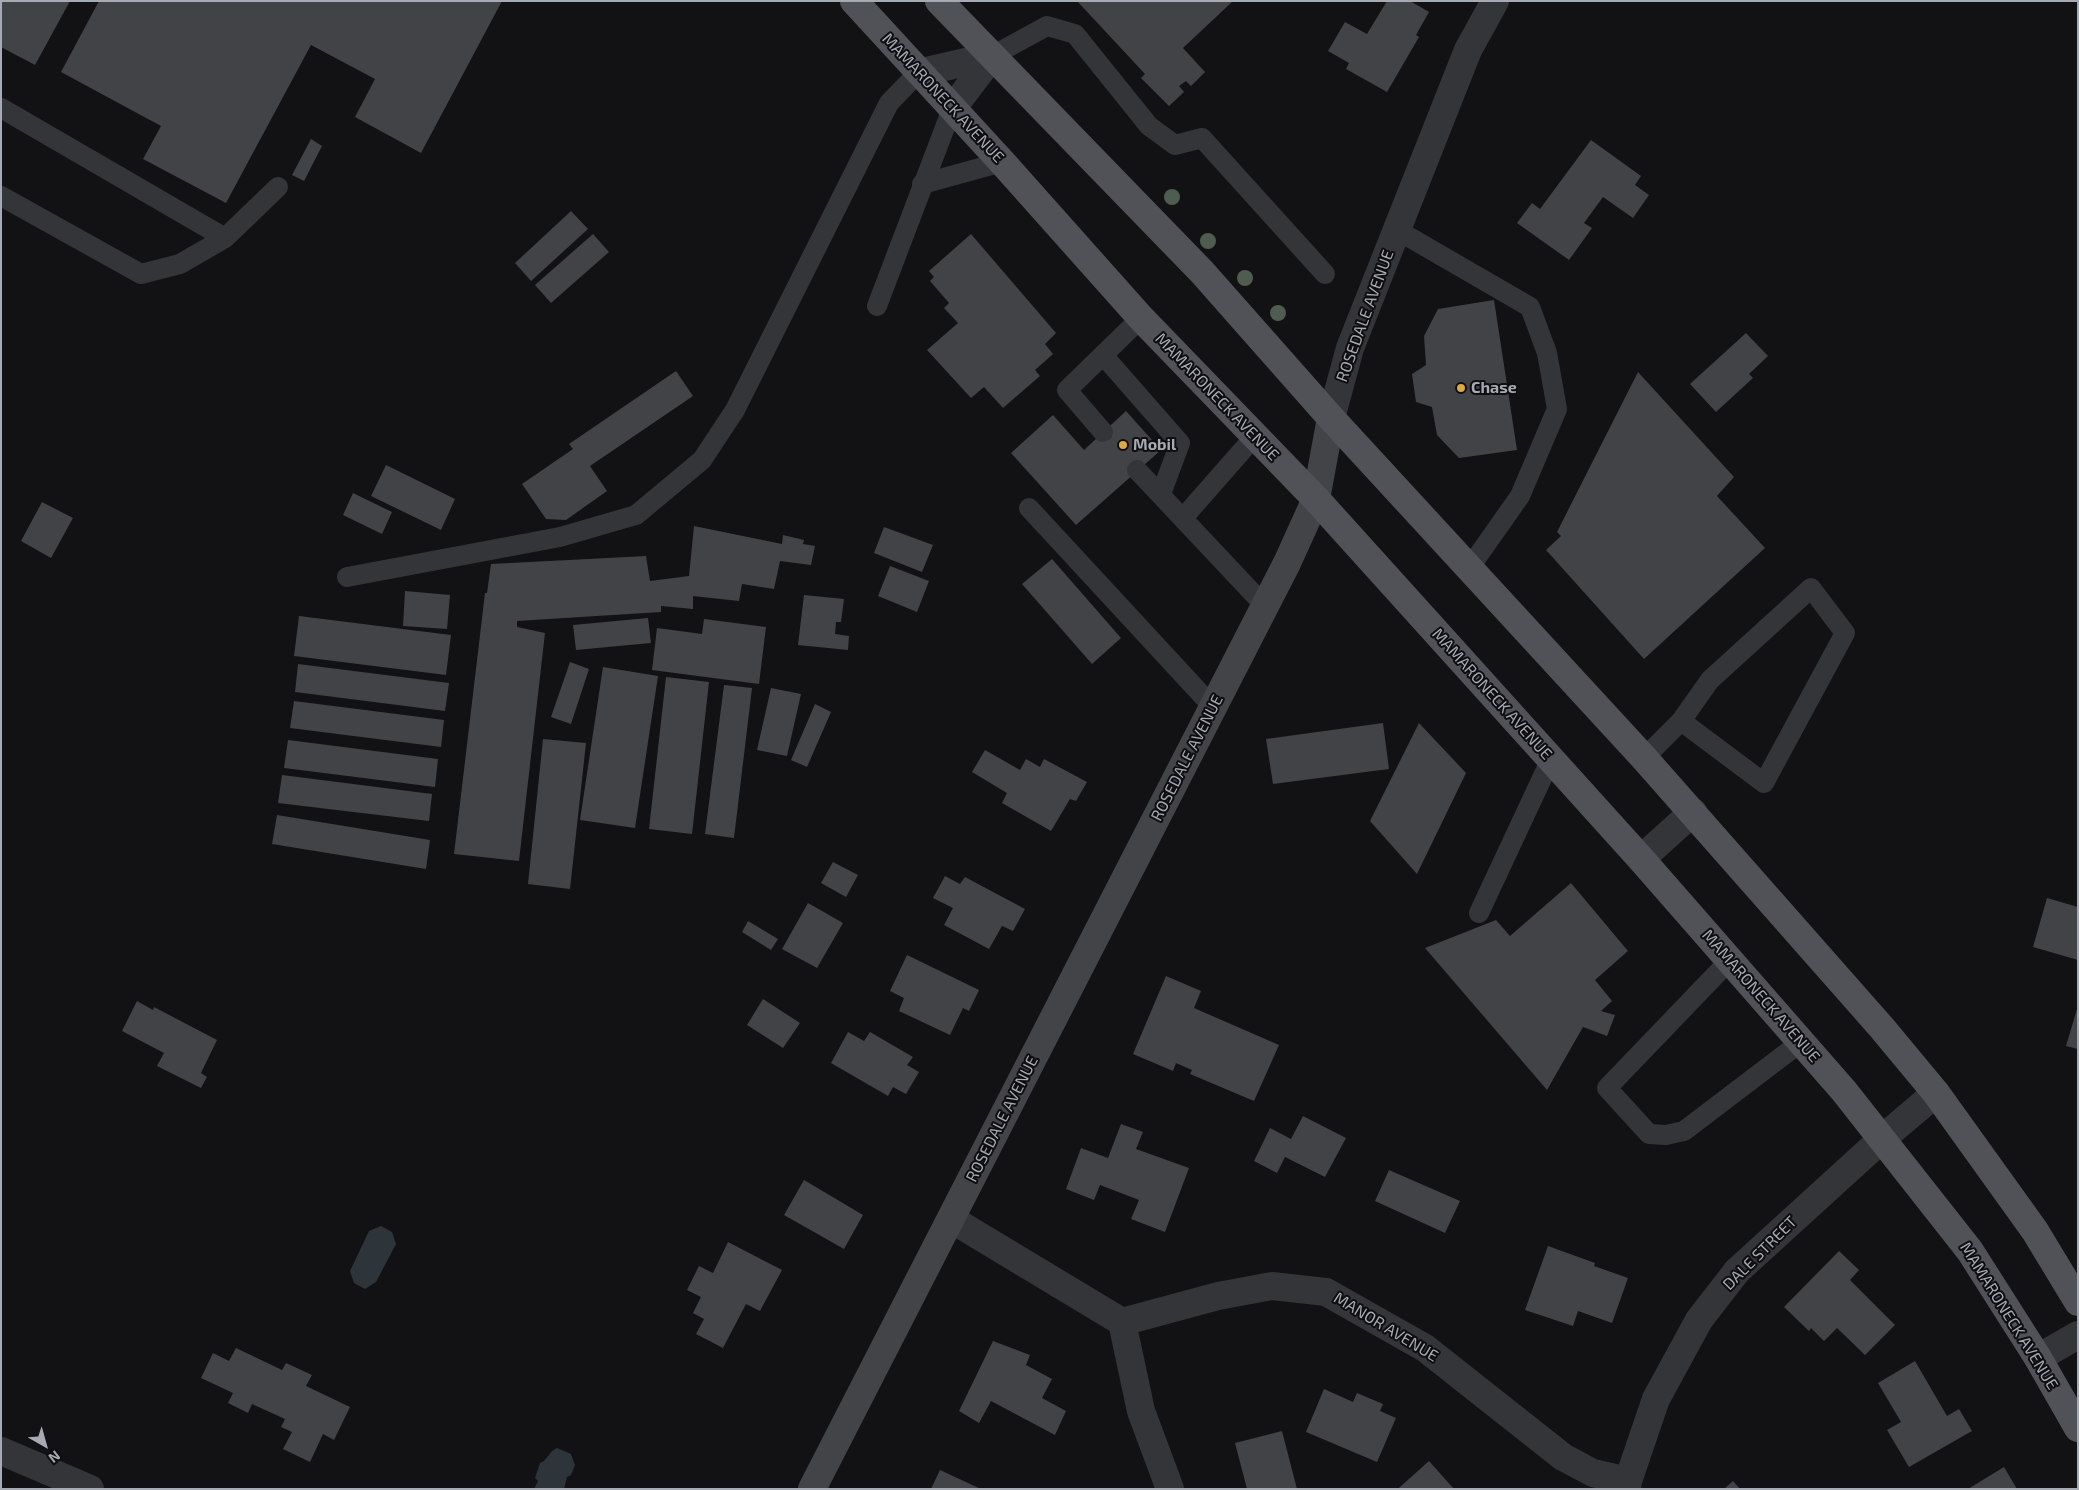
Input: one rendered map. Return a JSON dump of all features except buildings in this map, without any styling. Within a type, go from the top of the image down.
[{"type":"main road","name":"MAMARONECK AVENUE","points":[[854,1],[918,73],[1002,162],[1141,318],[1316,499],[1641,859],[1801,1042],[1883,1138],[1970,1251],[2038,1358],[2078,1428]]},
{"type":"main road","points":[[939,1],[1202,272],[1331,418],[1470,567],[1693,812],[1882,1028],[1936,1094],[2035,1231],[2078,1302]]},
{"type":"street","name":"ROSEDALE AVENUE","points":[[812,1489],[1287,563],[1316,499],[1331,418],[1350,348],[1468,50],[1495,1]]},
{"type":"street","points":[[918,73],[992,56]]},
{"type":"street","points":[[952,109],[992,56]]},
{"type":"street","points":[[1641,859],[1693,812]]},
{"type":"street","name":"DALE STREET","points":[[1627,1485],[1656,1399],[1699,1320],[1737,1271],[1883,1138],[1936,1094]]},
{"type":"street","points":[[951,1219],[1122,1322],[1141,1411],[1170,1489]]},
{"type":"street","name":"MANOR AVENUE","points":[[1122,1322],[1218,1296],[1272,1286],[1326,1292],[1425,1348],[1564,1457],[1593,1473],[1627,1485]]},
{"type":"street","points":[[2038,1358],[2078,1335]]},
{"type":"street","points":[[1,1450],[86,1488]]},
{"type":"lane","points":[[992,56],[1047,26],[1075,34],[1150,126],[1175,145],[1202,138],[1325,274]]},
{"type":"lane","points":[[347,577],[560,537],[636,515],[702,460],[735,410],[889,103],[918,73]]},
{"type":"lane","points":[[1,108],[225,238]]},
{"type":"lane","points":[[877,306],[952,109]]},
{"type":"lane","points":[[922,184],[1002,162]]},
{"type":"lane","points":[[1,196],[141,274],[180,264],[225,238],[278,187]]},
{"type":"lane","points":[[1397,230],[1530,307],[1547,353],[1557,409],[1520,496],[1470,567]]},
{"type":"lane","points":[[1103,432],[1067,390],[1141,318]]},
{"type":"lane","points":[[1103,355],[1180,443],[1161,494]]},
{"type":"lane","points":[[1183,518],[1255,436]]},
{"type":"lane","points":[[1137,470],[1265,606]]},
{"type":"lane","points":[[1029,508],[1213,707]]},
{"type":"lane","points":[[1644,758],[1681,721],[1710,680],[1811,588],[1845,633],[1764,783],[1681,721]]},
{"type":"lane","points":[[1479,913],[1551,759]]},
{"type":"lane","points":[[1729,961],[1607,1088],[1649,1134],[1666,1136],[1684,1131],[1801,1042]]},
{"type":"shaded area","points":[[381,1226],[392,1232],[396,1244],[376,1282],[365,1289],[354,1283],[350,1271],[369,1231]]},
{"type":"shaded area","points":[[557,1448],[571,1454],[575,1465],[571,1475],[567,1477],[564,1489],[534,1489],[538,1481],[535,1478],[540,1463]]},
{"type":"place","name":"Chase","points":[[1461,388]]},
{"type":"place","name":"Mobil","points":[[1123,445]]}]
